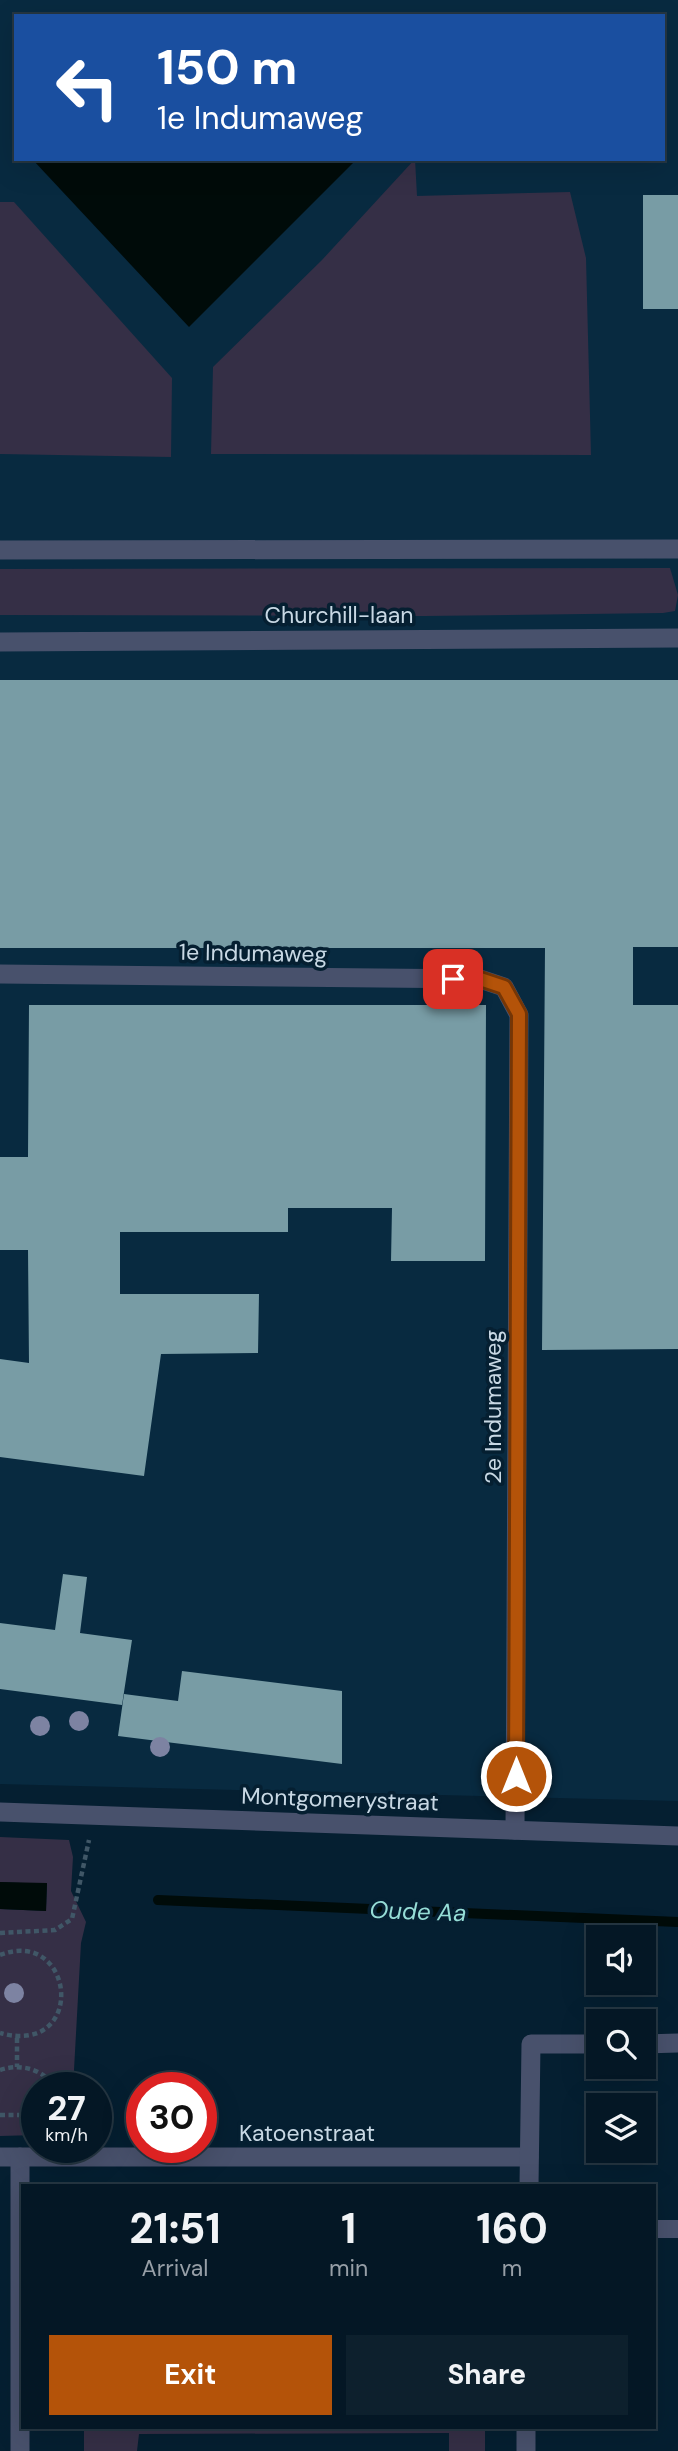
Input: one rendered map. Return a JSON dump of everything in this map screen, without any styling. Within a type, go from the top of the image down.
[{"type":"street","points":[[0,551],[678,550]]},
{"type":"street","name":"Churchill-laan","points":[[0,642],[678,638]]},
{"type":"street","name":"1e Indumaweg","points":[[0,974],[480,979],[504,987]]},
{"type":"street","name":"2e Indumaweg","points":[[504,987],[519,1014],[515,1830]]},
{"type":"street","name":"Montgomerystraat","points":[[0,1812],[678,1836]]},
{"type":"street","points":[[656,2043],[678,2043]]},
{"type":"street","points":[[529,2184],[531,2044],[586,2044]]},
{"type":"street","points":[[10,2157],[10,2400],[20,2451]]},
{"type":"street","name":"Katoenstraat","points":[[10,2157],[529,2157]]},
{"type":"street","points":[[526,2429],[526,2451]]},
{"type":"lane","points":[[656,2229],[678,2229]]},
{"type":"path","points":[[0,1933],[55,1930],[72,1919],[95,1815]]},
{"type":"path","points":[[0,1955],[22,1951],[34,1953],[55,1969],[62,1993],[55,2018],[47,2028],[36,2035],[17,2038],[0,2033]]},
{"type":"path","points":[[17,2038],[17,2067]]},
{"type":"path","points":[[0,2070],[17,2067],[37,2072]]},
{"type":"path","points":[[0,2115],[21,2115]]},
{"type":"shaded area","points":[[0,0],[678,0],[678,1801],[0,1784]]},
{"type":"shaded area","points":[[34,161],[355,161],[189,327]]},
{"type":"shaded area","points":[[413,161],[417,196],[570,192],[586,258],[591,455],[211,454],[213,367],[322,260]]},
{"type":"shaded area","points":[[0,202],[14,202],[172,378],[171,457],[0,454]]},
{"type":"shaded area","points":[[670,568],[678,595],[675,611],[663,613],[424,616],[0,615],[0,569]]},
{"type":"shaded area","points":[[0,1837],[69,1840],[73,1857],[71,1891],[86,1922],[81,1943],[74,2072],[21,2072],[21,2135],[0,2136],[0,1909],[46,1911],[47,1884],[0,1882]]},
{"type":"shaded area","points":[[0,1882],[47,1883],[46,1911],[0,1909]]},
{"type":"shaded area","points":[[84,2429],[485,2429],[485,2451],[449,2451],[449,2433],[139,2434],[137,2451],[84,2451]]},
{"type":"building","points":[[643,195],[678,195],[678,309],[643,309]]},
{"type":"building","points":[[0,680],[678,680],[678,947],[633,947],[633,1005],[678,1005],[678,1349],[542,1350],[545,948],[0,948]]},
{"type":"building","points":[[29,1005],[486,1005],[485,1261],[391,1261],[392,1208],[288,1208],[288,1232],[120,1232],[120,1294],[259,1294],[258,1353],[161,1354],[144,1476],[0,1457],[0,1359],[29,1363],[28,1250],[0,1250],[0,1157],[28,1157]]},
{"type":"building","points":[[63,1574],[87,1577],[80,1633],[132,1640],[122,1705],[0,1689],[0,1623],[55,1630]]},
{"type":"building","points":[[182,1671],[342,1691],[342,1764],[118,1736],[124,1694],[178,1701]]},
{"type":"waterway","name":"Oude Aa","points":[[158,1900],[678,1922]]},
{"type":"route","points":[[453,979],[480,979],[504,987],[519,1014],[516,1776]]}]
